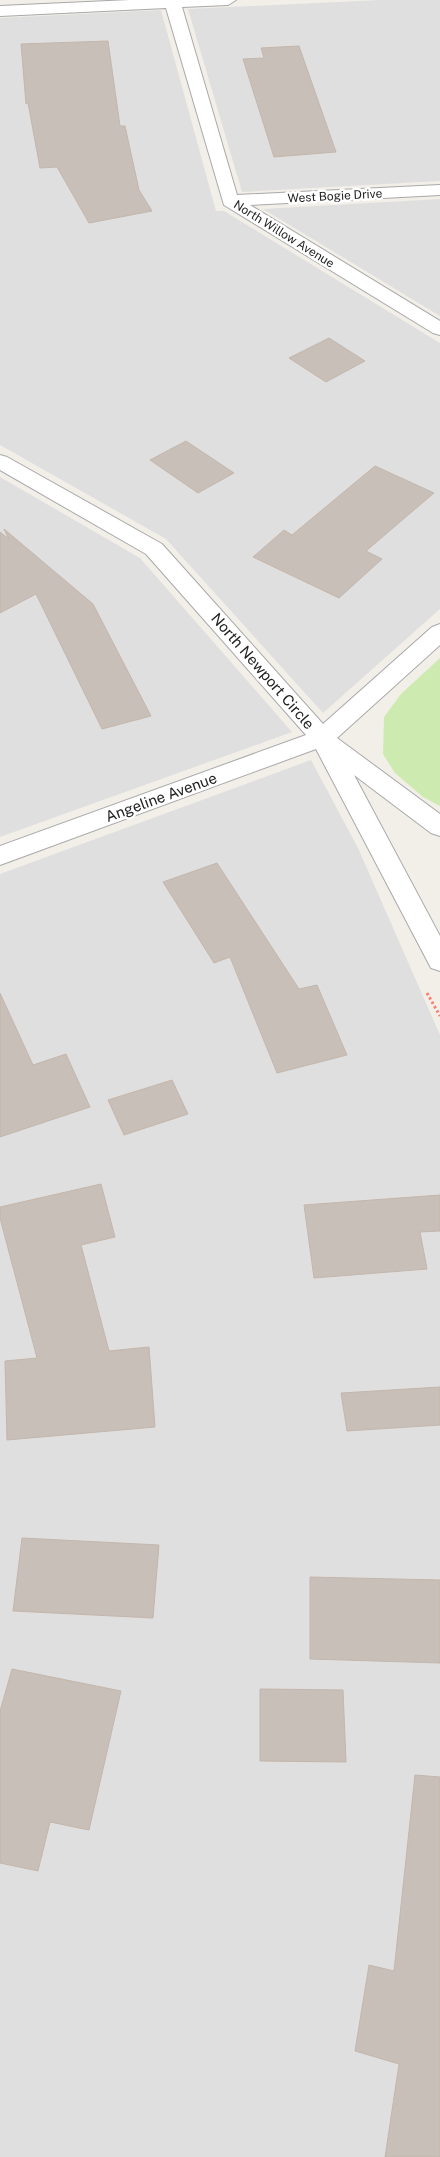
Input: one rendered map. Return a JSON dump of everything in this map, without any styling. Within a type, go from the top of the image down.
[{"type":"street","points":[[0,11],[172,1],[228,0]]},
{"type":"street","name":"North Willow Avenue","points":[[172,1],[230,201],[440,329]]},
{"type":"street","name":"West Bogie Drive","points":[[230,201],[440,190]]},
{"type":"street","name":"North Newport Circle","points":[[0,460],[154,549],[322,738],[440,961]]},
{"type":"street","points":[[440,632],[322,738],[440,827]]},
{"type":"street","name":"Angeline Avenue","points":[[0,856],[322,738]]},
{"type":"shaded area","points":[[380,0],[440,0],[440,181],[242,192],[188,9]]},
{"type":"shaded area","points":[[161,10],[216,211],[224,211],[440,343],[440,609],[323,713],[166,539],[0,445],[0,18]]},
{"type":"shaded area","points":[[440,199],[440,316],[263,209]]},
{"type":"shaded area","points":[[0,477],[140,558],[292,732],[0,837]]},
{"type":"shaded area","points":[[311,760],[358,848],[440,1035],[440,2157],[0,2157],[0,874]]},
{"type":"green space","points":[[440,658],[440,806],[423,797],[395,773],[383,754],[384,717],[401,694]]},
{"type":"building","points":[[108,41],[120,126],[125,126],[139,190],[152,211],[89,223],[57,167],[40,168],[28,103],[26,104],[21,44]]},
{"type":"building","points":[[299,46],[336,152],[274,157],[243,59],[264,58],[261,48]]},
{"type":"building","points":[[329,338],[365,361],[326,382],[289,358]]},
{"type":"building","points":[[186,441],[234,473],[198,493],[150,460]]},
{"type":"building","points":[[375,466],[434,493],[366,551],[382,559],[339,598],[253,557],[284,530],[292,535]]},
{"type":"building","points":[[4,529],[93,604],[151,716],[102,729],[36,594],[0,613],[0,532],[9,539]]},
{"type":"building","points":[[217,863],[299,989],[317,985],[347,1055],[277,1073],[230,957],[214,963],[163,882]]},
{"type":"building","points":[[0,993],[33,1065],[66,1054],[90,1107],[0,1137]]},
{"type":"building","points":[[172,1080],[188,1114],[124,1135],[108,1100]]},
{"type":"building","points":[[101,1184],[115,1237],[81,1245],[109,1351],[149,1347],[155,1427],[7,1440],[5,1361],[37,1358],[0,1218],[0,1207]]},
{"type":"building","points":[[440,1195],[440,1231],[420,1232],[427,1269],[314,1278],[304,1205]]},
{"type":"building","points":[[440,1387],[440,1425],[347,1431],[341,1393]]},
{"type":"building","points":[[22,1538],[159,1545],[153,1618],[13,1611]]},
{"type":"building","points":[[310,1577],[440,1580],[440,1663],[310,1659]]},
{"type":"building","points":[[12,1669],[121,1691],[89,1830],[50,1822],[38,1871],[0,1863],[0,1711]]},
{"type":"building","points":[[260,1689],[343,1690],[346,1762],[260,1761]]},
{"type":"building","points":[[415,1775],[440,1777],[440,2157],[385,2157],[399,2064],[355,2051],[369,1965],[394,1971]]}]
